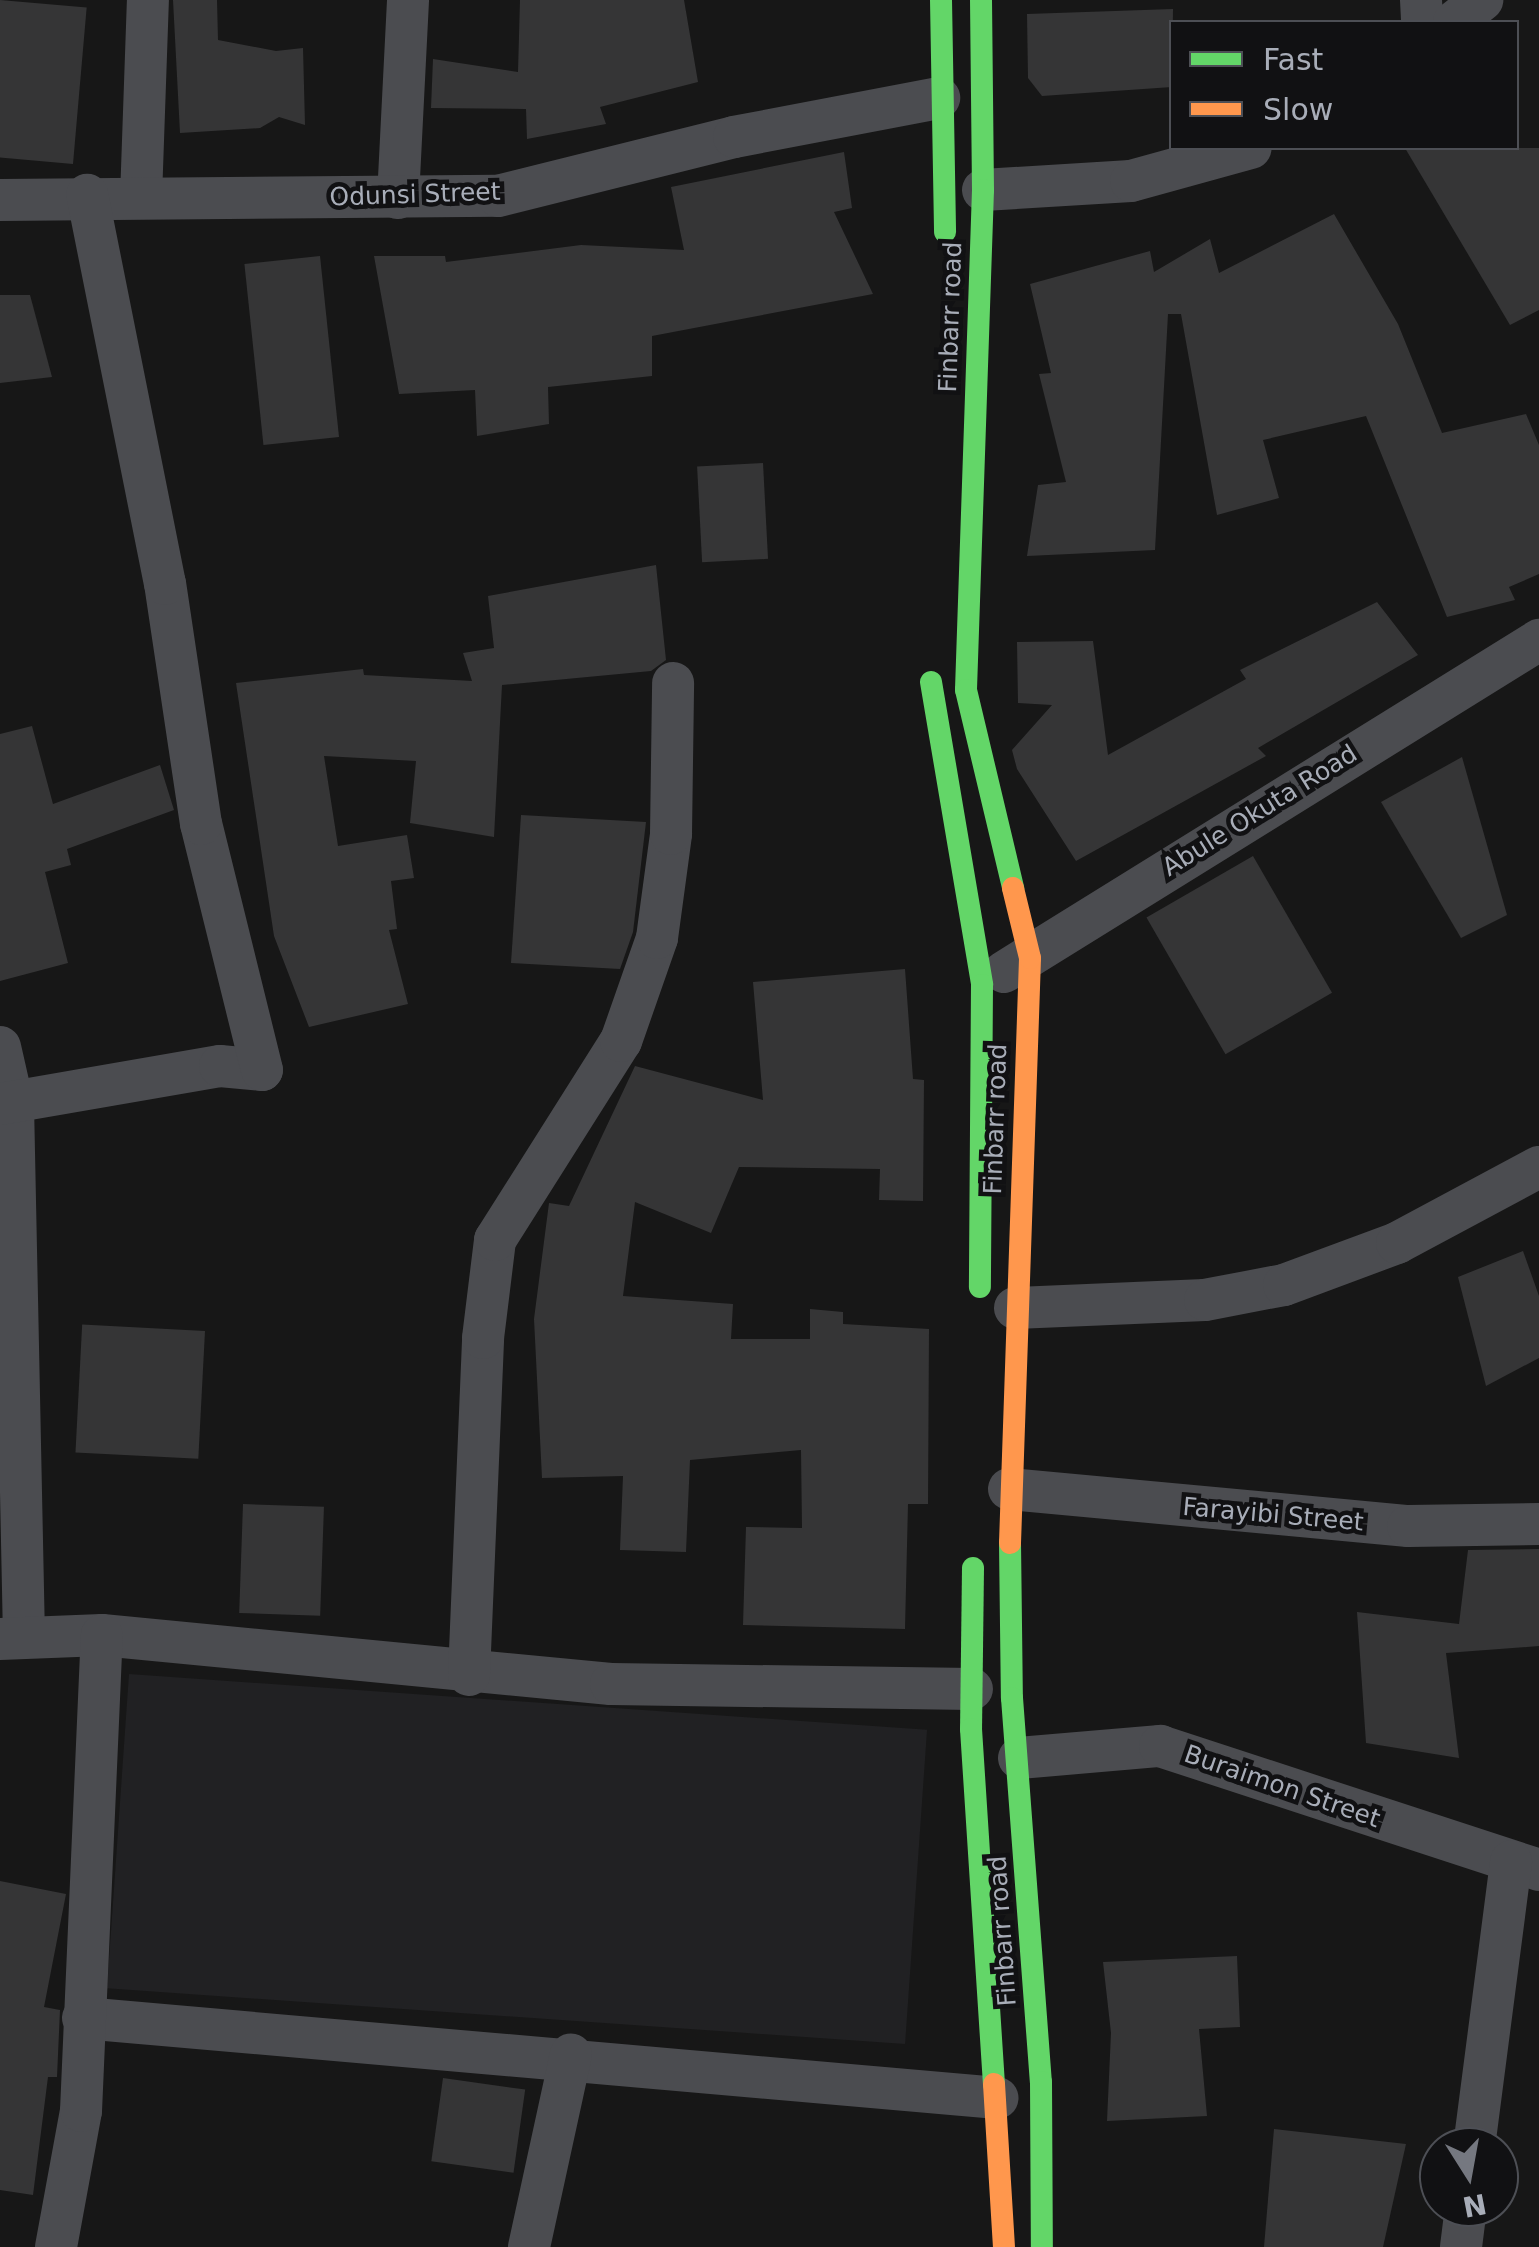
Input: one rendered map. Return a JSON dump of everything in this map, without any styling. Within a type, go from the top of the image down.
[{"type":"main road","name":"Finbarr road","points":[[940,0],[944,253]]},
{"type":"main road","name":"Finbarr road","points":[[981,0],[983,190],[966,690],[1030,958],[998,1308]]},
{"type":"main road","name":"Finbarr road","points":[[932,649],[930,688],[982,985],[1019,1758],[1040,2082],[1042,2247]]},
{"type":"main road","name":"Finbarr road","points":[[973,1541],[972,1689],[1004,2247]]},
{"type":"street","points":[[141,198],[148,0]]},
{"type":"street","points":[[398,198],[408,0]]},
{"type":"street","points":[[1457,20],[1482,0]]},
{"type":"street","name":"Odunsi Street","points":[[0,200],[87,194],[141,198],[498,196],[734,137],[939,98]]},
{"type":"street","points":[[983,190],[1131,181],[1243,150]]},
{"type":"street","points":[[6,1104],[220,1066],[262,1070],[201,824],[165,584],[87,194]]},
{"type":"street","name":"Abule Okuta Road","points":[[982,985],[1539,640]]},
{"type":"street","points":[[469,1675],[483,1338],[496,1240],[621,1041],[657,938],[671,834],[673,682]]},
{"type":"street","points":[[0,1047],[6,1104],[12,1638],[102,1635],[469,1675],[972,1689]]},
{"type":"street","points":[[998,1308],[1205,1300],[1284,1285],[1397,1243],[1539,1166]]},
{"type":"street","name":"Farayibi Street","points":[[1009,1490],[1408,1526],[1539,1524]]},
{"type":"street","points":[[56,2247],[81,2111],[83,2018],[97,1854],[102,1635]]},
{"type":"street","name":"Buraimon Street","points":[[1019,1758],[1160,1746],[1525,1865]]},
{"type":"street","points":[[1478,2127],[1525,1865]]},
{"type":"street","points":[[83,2018],[570,2055],[998,2098]]},
{"type":"street","points":[[529,2247],[570,2055]]},
{"type":"shaded area","points":[[129,1674],[927,1730],[905,2044],[107,1988]]},
{"type":"building","points":[[0,0],[87,8],[73,164],[0,158]]},
{"type":"building","points":[[173,0],[217,0],[218,40],[276,51],[303,48],[305,125],[279,117],[260,128],[180,133]]},
{"type":"building","points":[[520,0],[684,0],[698,82],[600,107],[606,124],[527,139],[526,109],[431,108],[433,59],[518,72]]},
{"type":"building","points":[[1173,9],[1173,20],[1169,20],[1169,87],[1042,96],[1028,78],[1027,14]]},
{"type":"building","points":[[1539,148],[1539,310],[1510,325],[1406,150]]},
{"type":"building","points":[[844,152],[852,208],[834,212],[873,294],[652,336],[652,376],[548,387],[549,424],[477,436],[475,390],[399,394],[374,256],[445,256],[446,262],[581,245],[684,250],[671,187]]},
{"type":"building","points":[[1334,214],[1398,324],[1442,433],[1526,414],[1539,445],[1539,574],[1509,587],[1515,600],[1447,617],[1366,416],[1263,440],[1279,498],[1217,515],[1181,314],[1168,314],[1155,550],[1027,556],[1038,485],[1066,482],[1039,374],[1051,373],[1030,284],[1150,251],[1154,272],[1210,239],[1219,273]]},
{"type":"building","points":[[320,256],[339,437],[263,445],[244,264]]},
{"type":"building","points":[[0,295],[30,295],[52,377],[0,383]]},
{"type":"building","points":[[763,463],[768,559],[702,562],[697,466]]},
{"type":"building","points":[[656,565],[666,660],[651,671],[502,685],[494,837],[410,823],[416,761],[324,756],[338,846],[407,835],[414,878],[391,881],[397,929],[389,930],[408,1004],[309,1027],[274,936],[236,683],[363,669],[364,675],[472,681],[463,653],[494,648],[488,596]]},
{"type":"building","points":[[1377,602],[1418,655],[1258,748],[1266,756],[1076,861],[1017,769],[1012,750],[1052,705],[1018,703],[1017,642],[1093,641],[1108,755],[1246,679],[1240,670]]},
{"type":"building","points":[[32,726],[53,804],[160,765],[174,810],[67,849],[71,865],[45,872],[68,963],[0,981],[0,734]]},
{"type":"building","points":[[1462,757],[1507,915],[1461,938],[1381,802]]},
{"type":"building","points":[[521,815],[646,822],[633,932],[620,969],[511,963]]},
{"type":"building","points":[[1253,856],[1332,993],[1225,1054],[1146,917]]},
{"type":"building","points":[[905,969],[913,1079],[924,1080],[923,1201],[879,1200],[880,1169],[739,1167],[711,1233],[635,1202],[623,1296],[733,1304],[731,1339],[810,1339],[810,1309],[843,1312],[843,1324],[929,1329],[928,1504],[908,1504],[905,1629],[743,1625],[746,1527],[802,1528],[801,1450],[690,1460],[686,1552],[620,1550],[623,1476],[542,1478],[534,1319],[549,1203],[569,1206],[635,1066],[763,1100],[753,982]]},
{"type":"building","points":[[1523,1251],[1539,1296],[1539,1358],[1486,1386],[1458,1277]]},
{"type":"building","points":[[82,1325],[205,1331],[198,1459],[75,1452]]},
{"type":"building","points":[[243,1504],[324,1507],[320,1616],[239,1613]]},
{"type":"building","points":[[1539,1549],[1539,1646],[1446,1653],[1459,1758],[1366,1743],[1357,1612],[1459,1624],[1468,1550]]},
{"type":"building","points":[[0,1881],[66,1894],[44,2007],[60,2010],[57,2077],[48,2077],[33,2195],[0,2190]]},
{"type":"building","points":[[1237,1956],[1240,2027],[1199,2029],[1207,2116],[1107,2121],[1111,2033],[1103,1962]]},
{"type":"building","points":[[443,2078],[525,2090],[514,2173],[431,2161]]},
{"type":"building","points":[[1274,2129],[1406,2144],[1383,2247],[1264,2247]]},
{"type":"traffic: fast","points":[[941,0],[945,232]]},
{"type":"traffic: fast","points":[[981,0],[983,190],[966,690],[1013,888]]},
{"type":"traffic: fast","points":[[931,682],[982,985],[980,1287]]},
{"type":"traffic: fast","points":[[1010,1543],[1012,1698],[1041,2082],[1042,2247]]},
{"type":"traffic: fast","points":[[973,1568],[971,1729],[994,2084]]},
{"type":"traffic: slow","points":[[1010,1543],[1030,958],[1013,888]]},
{"type":"traffic: slow","points":[[994,2084],[1004,2247]]}]
